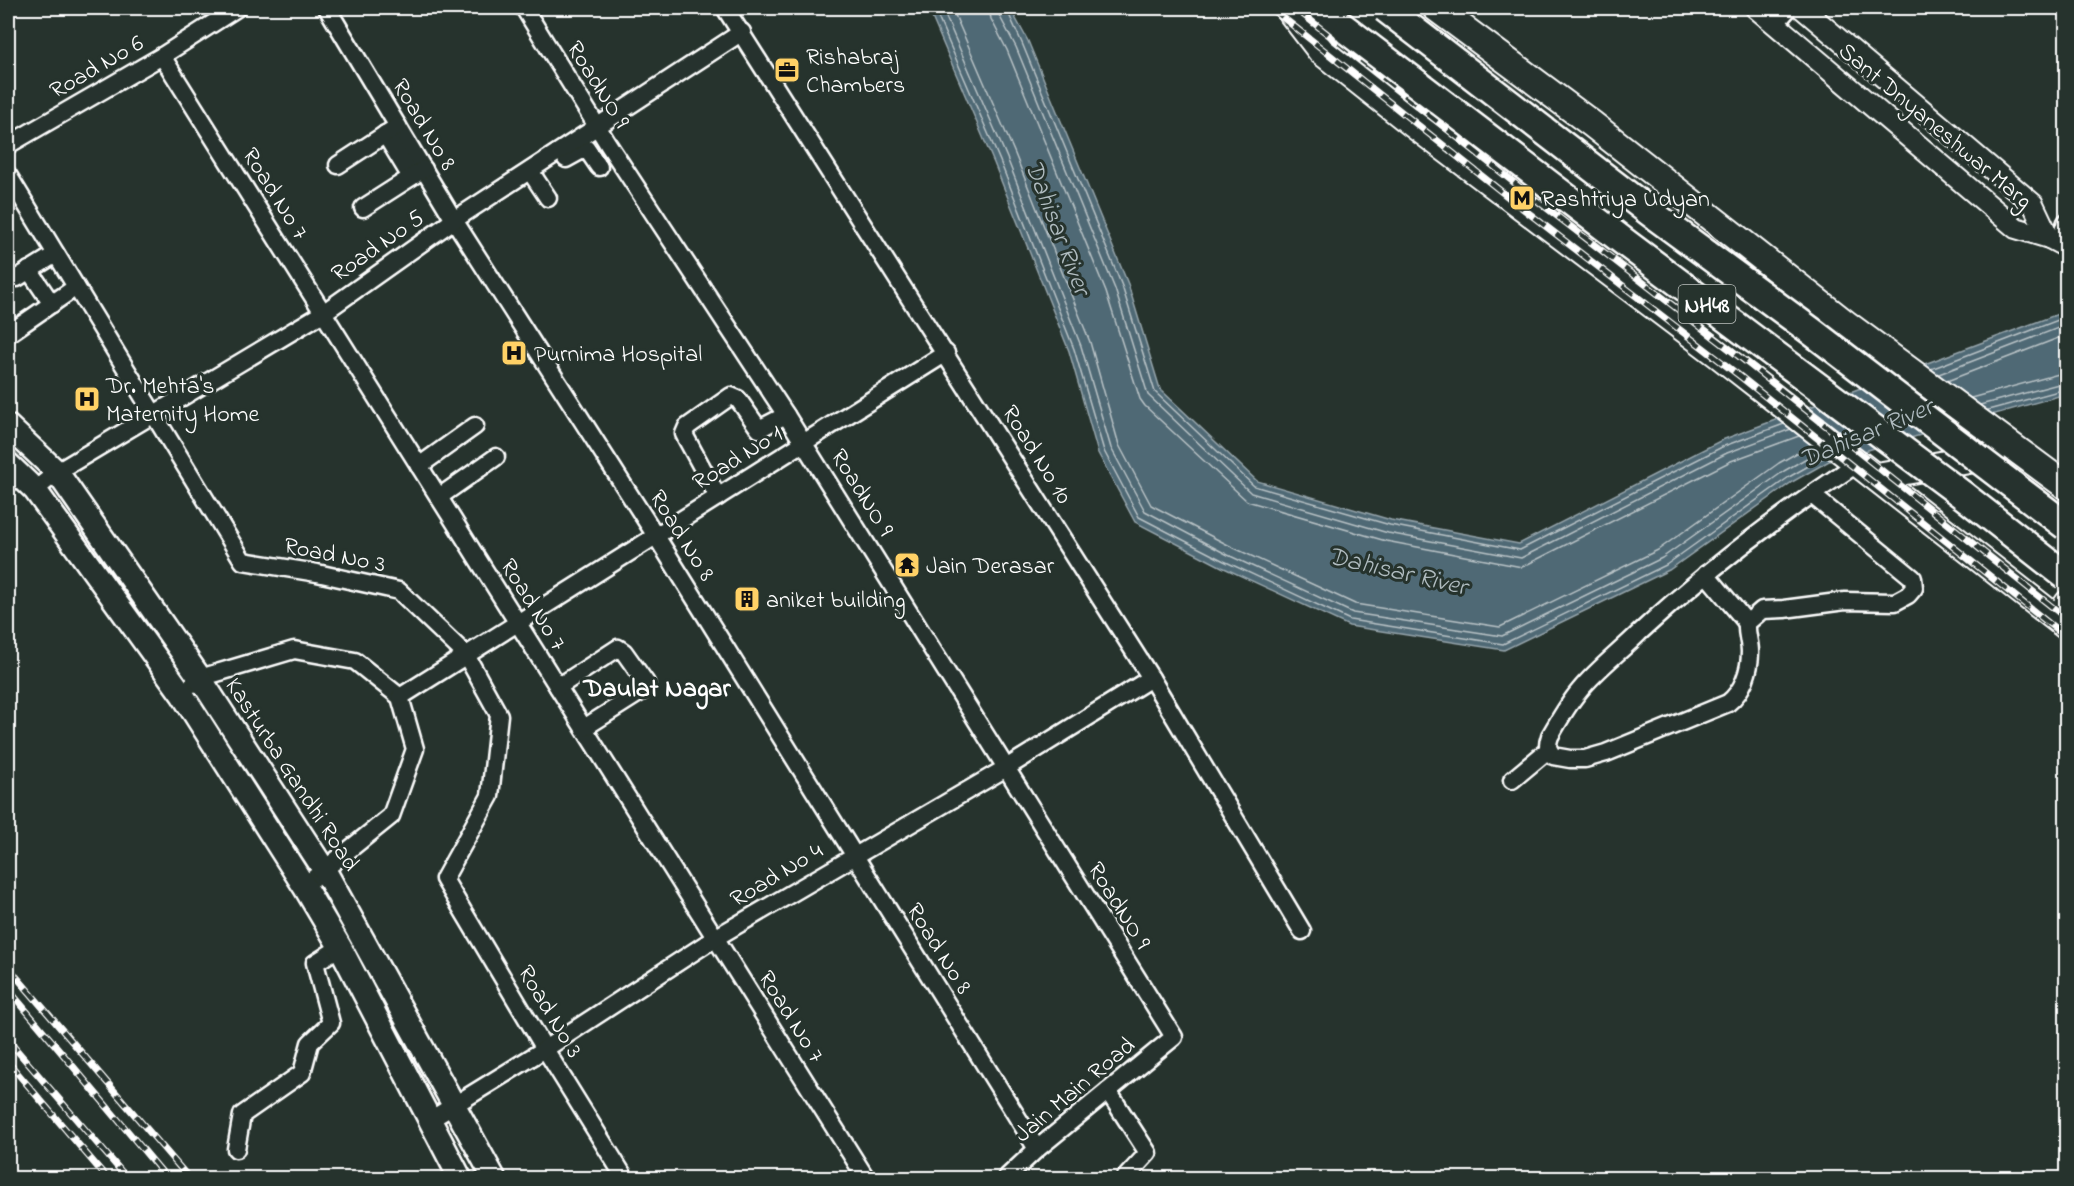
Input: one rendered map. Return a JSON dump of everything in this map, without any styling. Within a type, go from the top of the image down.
[{"type":"highway","name":"NH48","points":[[1318,8],[2067,576]]},
{"type":"highway","name":"NH48","points":[[1385,8],[1642,206],[2067,526]]},
{"type":"main road","points":[[1288,8],[1321,51],[1413,124],[1735,367],[1862,466],[2063,614]]},
{"type":"main road","points":[[1436,8],[1592,124],[1845,323],[2067,486]]},
{"type":"main road","name":"Kasturba Gandhi Road","points":[[8,426],[57,472],[200,678],[325,871],[494,1179]]},
{"type":"main road","points":[[1862,466],[2019,451]]},
{"type":"main road","name":"Kasturba Gandhi Road","points":[[8,464],[34,490],[182,694],[304,886],[340,948],[460,1179]]},
{"type":"street","name":"Road No 6","points":[[8,145],[162,56],[237,8]]},
{"type":"street","name":"Road No 8","points":[[327,8],[391,130],[417,173],[454,220],[656,536],[1037,1149]]},
{"type":"street","name":"RoadNO 9","points":[[524,8],[597,128],[804,443],[1174,1037]]},
{"type":"street","name":"Road No 10","points":[[725,8],[1151,678],[1302,931]]},
{"type":"street","name":"Sant Dnyaneshwar Marg","points":[[1756,8],[2016,228],[2058,243]]},
{"type":"street","points":[[1775,24],[1789,8]]},
{"type":"street","name":"Sant Dnyaneshwar Marg","points":[[1802,8],[2033,204],[2058,243]]},
{"type":"street","name":"Road No 5","points":[[34,490],[57,472],[323,312],[454,220],[540,170],[597,128],[742,32]]},
{"type":"street","name":"Road No 7","points":[[162,56],[323,312],[442,494],[517,623],[562,685],[715,938],[866,1179]]},
{"type":"street","points":[[338,165],[391,130]]},
{"type":"street","points":[[564,154],[588,149],[595,164],[612,149]]},
{"type":"street","points":[[540,170],[548,198]]},
{"type":"street","points":[[363,208],[417,173]]},
{"type":"street","name":"Road No 3","points":[[8,175],[243,561],[317,573],[399,591],[466,655],[499,715],[490,796],[444,879],[625,1179]]},
{"type":"street","points":[[2058,243],[2067,222]]},
{"type":"street","points":[[52,304],[23,274],[56,254]]},
{"type":"street","points":[[8,334],[76,287]]},
{"type":"street","name":"Road No 1","points":[[400,697],[946,353]]},
{"type":"street","points":[[718,497],[684,434],[687,427],[731,396],[738,399],[759,429],[786,415]]},
{"type":"street","points":[[422,463],[476,426]]},
{"type":"street","points":[[442,494],[496,457]]},
{"type":"street","points":[[1812,495],[1913,578],[1914,588],[1908,595],[1895,602],[1845,601],[1762,610],[1747,623],[1746,634],[1750,650],[1748,672],[1735,698],[1728,703],[1606,753],[1585,759],[1553,756],[1547,744],[1550,736],[1580,689],[1706,574],[1812,495],[1862,466]]},
{"type":"street","points":[[1706,574],[1747,623]]},
{"type":"street","points":[[562,685],[618,648],[624,652],[646,684],[644,690],[587,726]]},
{"type":"street","points":[[182,694],[200,678],[294,650],[356,661],[400,697],[415,749],[391,816],[304,886]]},
{"type":"street","name":"Road No 4","points":[[430,1120],[545,1049],[715,938],[1006,768],[1151,678]]},
{"type":"street","points":[[1512,780],[1548,750]]},
{"type":"street","points":[[236,1149],[242,1115],[302,1073],[310,1043],[331,1023],[315,963],[340,948]]},
{"type":"street","name":"Jain Main Road","points":[[1006,1179],[1037,1149],[1174,1037]]},
{"type":"street","points":[[1108,1091],[1148,1153],[1125,1179]]},
{"type":"water","name":"Dahisar River","points":[[928,8],[1010,8],[1028,41],[1128,284],[1160,389],[1257,481],[1391,520],[1519,544],[1722,440],[2066,311],[2066,394],[1829,461],[1792,482],[1669,570],[1504,650],[1349,626],[1222,567],[1135,522],[1098,453],[1069,351],[994,163]]},
{"type":"railway","points":[[1271,8],[1517,204],[1741,377],[2066,637]]},
{"type":"railway","points":[[1295,8],[1526,192],[1750,365],[2066,618]]},
{"type":"railway","points":[[8,967],[189,1178]]},
{"type":"railway","points":[[8,989],[167,1178]]},
{"type":"railway","points":[[8,1040],[127,1178]]},
{"type":"railway","points":[[8,1062],[107,1178]]},
{"type":"place","name":"Rishabraj Chambers","points":[[787,70]]},
{"type":"place","name":"Rashtriya Udyan","points":[[1522,198]]},
{"type":"place","name":"Purnima Hospital","points":[[514,353]]},
{"type":"place","name":"Dr. Mehta's Maternity Home","points":[[87,399]]},
{"type":"place","name":"Jain Derasar","points":[[907,565]]},
{"type":"place","name":"aniket building","points":[[747,599]]},
{"type":"district","name":"Daulat Nagar","points":[[657,687]]}]
